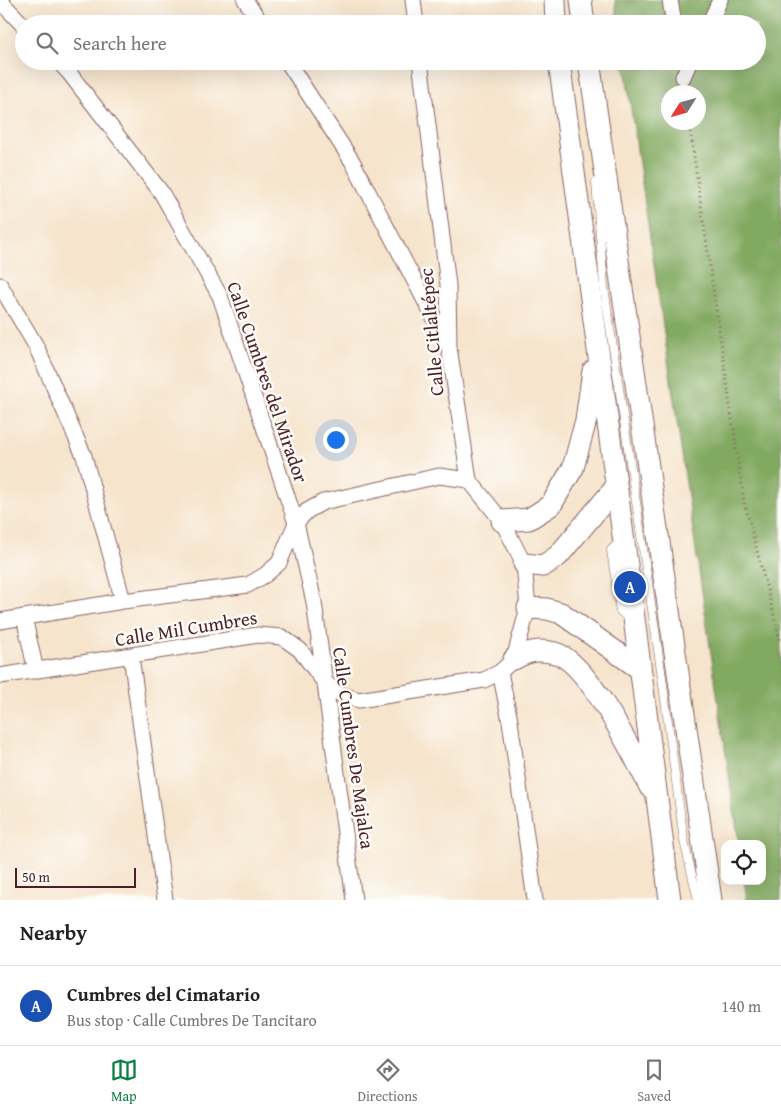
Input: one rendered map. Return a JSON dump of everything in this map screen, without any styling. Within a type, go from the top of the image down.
[{"type":"main road","points":[[555,0],[556,15]]},
{"type":"main road","points":[[581,0],[583,15]]},
{"type":"main road","points":[[560,70],[670,900]]},
{"type":"main road","points":[[589,70],[711,900]]},
{"type":"main road","points":[[502,521],[529,519],[551,505],[574,468],[586,420],[596,343]]},
{"type":"main road","points":[[525,573],[543,566],[558,556],[616,487]]},
{"type":"main road","points":[[528,608],[547,609],[561,613],[640,670]]},
{"type":"main road","points":[[507,665],[531,650],[557,653],[580,670],[606,706],[656,802]]},
{"type":"street","points":[[245,0],[256,15]]},
{"type":"street","points":[[413,0],[415,15]]},
{"type":"street","points":[[670,0],[672,15]]},
{"type":"street","points":[[713,15],[720,0]]},
{"type":"street","points":[[0,1],[15,17]]},
{"type":"street","name":"Calle Cumbres del Mirador","points":[[66,70],[161,192],[220,296],[296,523]]},
{"type":"street","points":[[293,70],[352,161],[448,346]]},
{"type":"street","name":"Calle Citlaltépec","points":[[421,70],[448,285],[448,346],[469,480],[502,521],[525,573]]},
{"type":"street","points":[[682,70],[683,77],[686,70]]},
{"type":"street","points":[[0,285],[36,346],[84,456],[123,601]]},
{"type":"street","name":"Calle Mil Cumbres","points":[[0,621],[123,601],[248,585],[265,575],[279,563],[296,523],[307,511],[323,502],[439,476],[469,480]]},
{"type":"street","name":"Calle Cumbres De Majalca","points":[[296,523],[314,602],[354,900]]},
{"type":"street","points":[[525,573],[528,608],[507,665],[510,721],[535,900]]},
{"type":"street","points":[[24,617],[36,671]]},
{"type":"street","name":"Calle Mil Cumbres","points":[[0,676],[258,635],[282,637],[300,650],[325,683],[342,695],[360,700],[484,680],[507,665]]},
{"type":"street","points":[[131,656],[166,900]]},
{"type":"lane","points":[[589,70],[595,159]]},
{"type":"lane","points":[[596,169],[604,287],[661,670],[684,841],[698,900]]},
{"type":"path","points":[[691,130],[744,501],[781,644]]},
{"type":"green space","points":[[615,0],[781,0],[781,900],[747,900],[745,885],[766,885],[766,840],[738,840],[625,70],[766,70],[766,15],[617,15]]},
{"type":"place","name":"Cumbres del Cimatario","points":[[630,587]]}]
